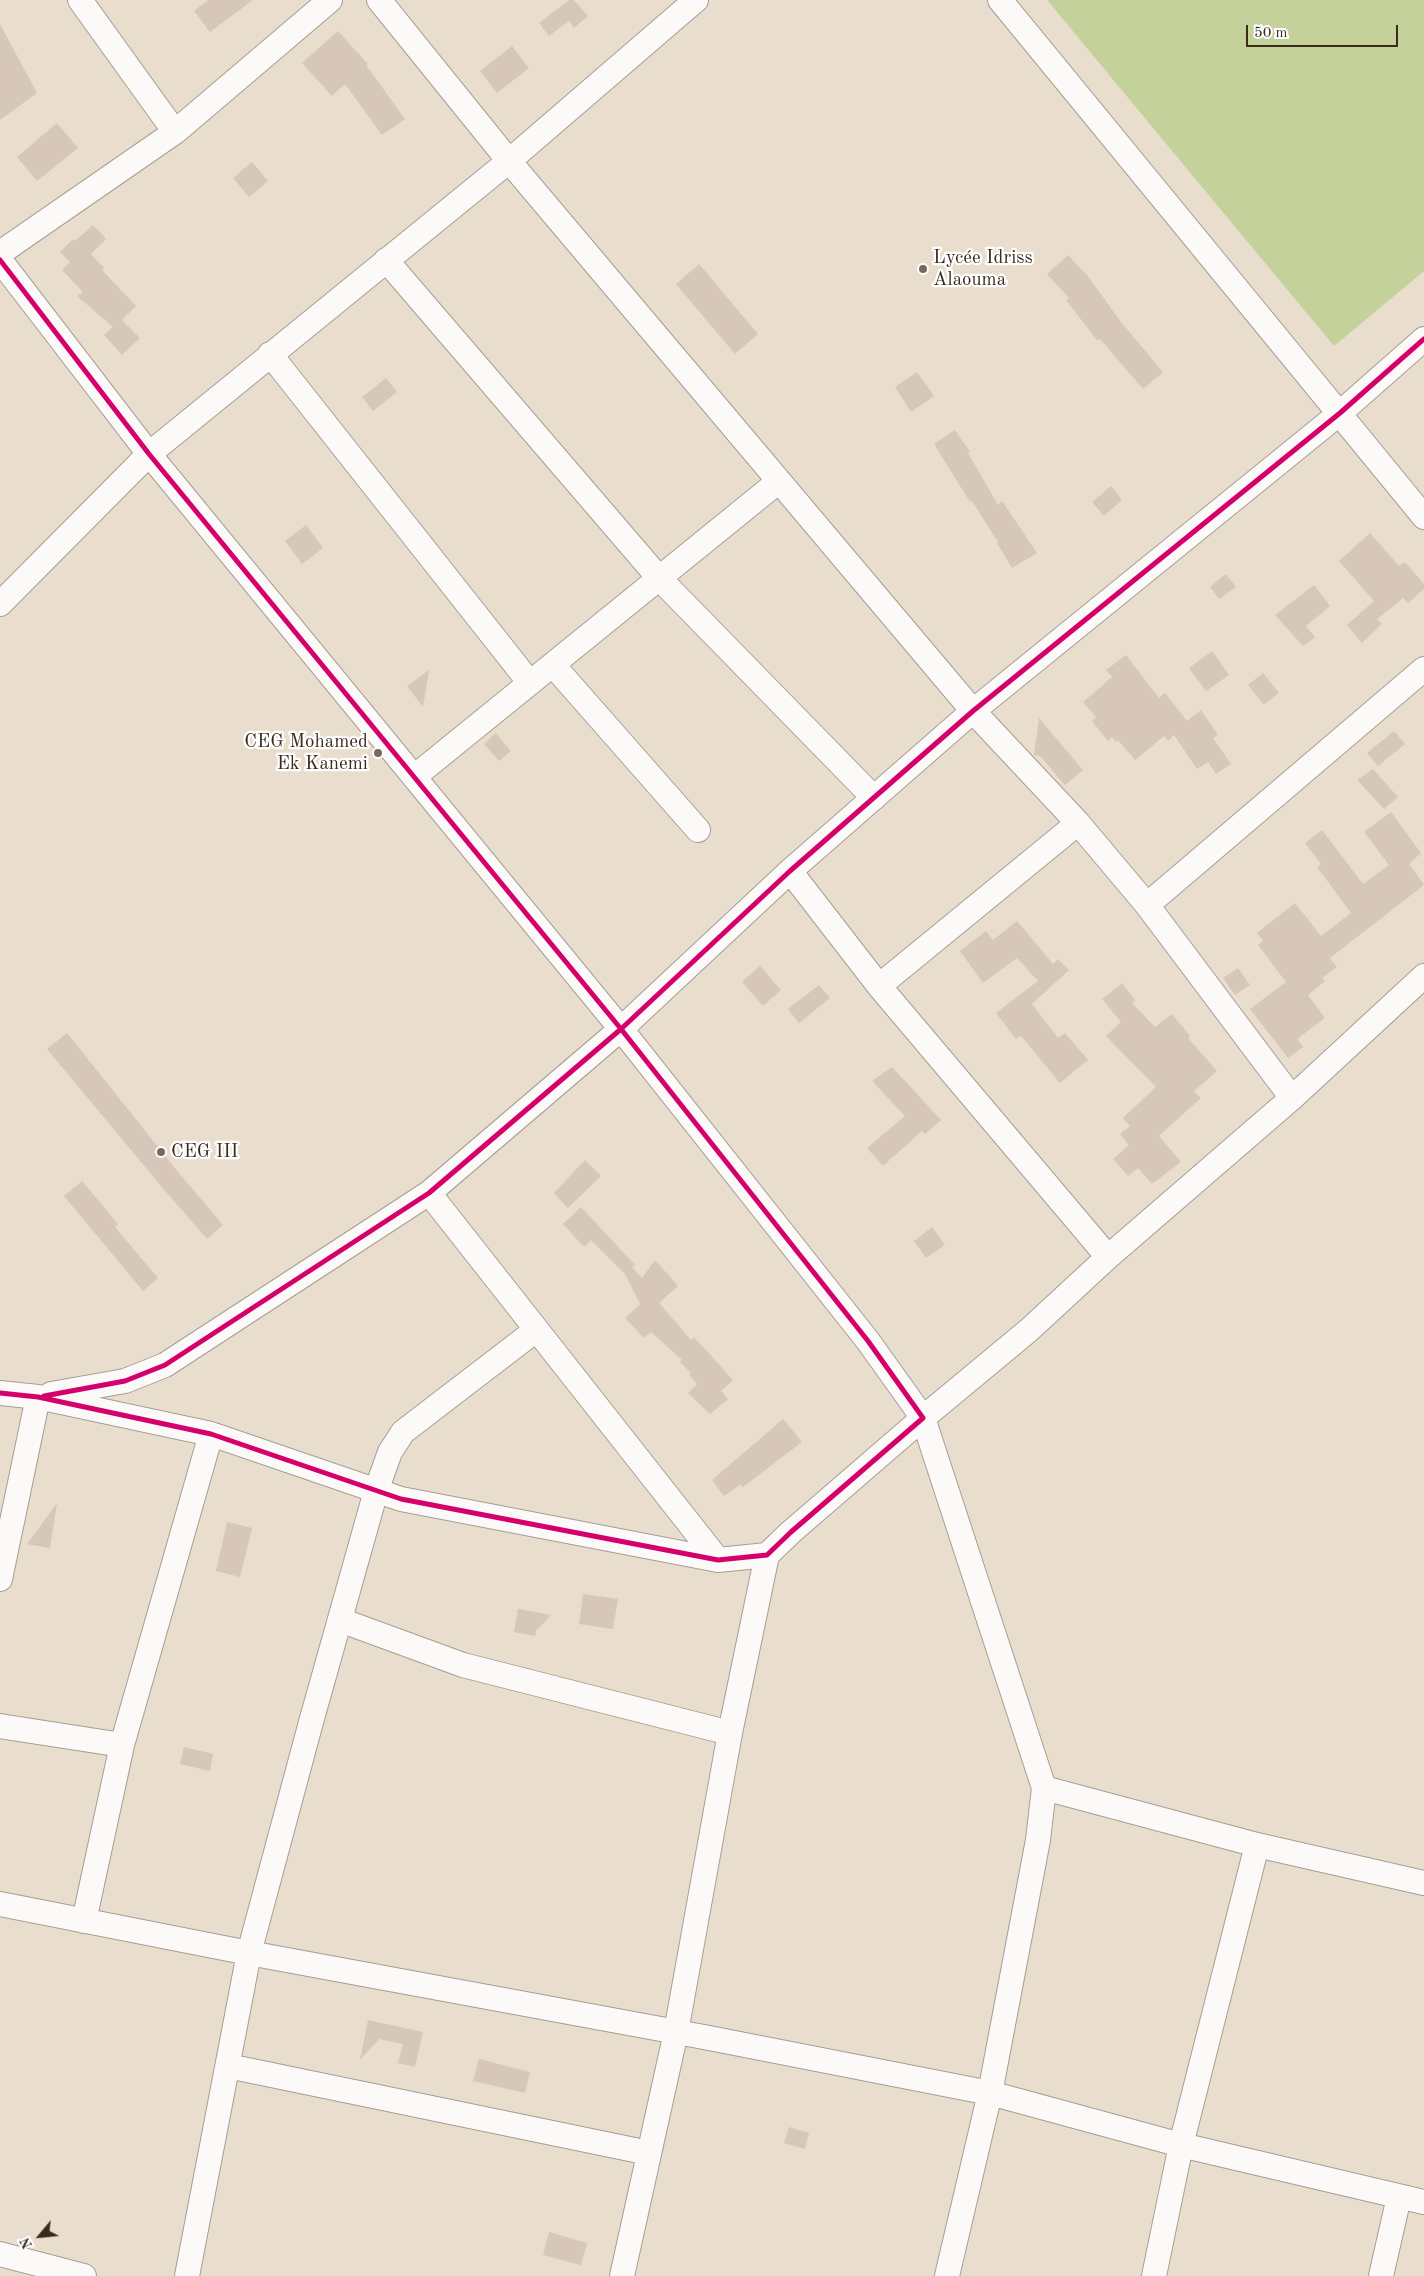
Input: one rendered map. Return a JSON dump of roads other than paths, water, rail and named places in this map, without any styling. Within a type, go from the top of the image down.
[{"type":"street","points":[[80,0],[175,132]]},
{"type":"street","points":[[0,253],[175,132],[330,0]]},
{"type":"street","points":[[379,0],[509,161],[973,711],[1078,823],[1146,904],[1292,1098]]},
{"type":"street","points":[[0,604],[149,454],[509,161],[696,0]]},
{"type":"street","points":[[1000,0],[1258,317],[1340,413],[1424,517]]},
{"type":"street","points":[[0,260],[149,454],[621,1029],[868,1341],[923,1418],[1044,1788],[1038,1840],[990,2093],[947,2276]]},
{"type":"street","points":[[386,260],[659,578],[874,798]]},
{"type":"street","points":[[38,1397],[125,1381],[165,1365],[429,1193],[621,1029],[790,871],[973,711],[1340,413],[1424,339]]},
{"type":"street","points":[[270,354],[530,683]]},
{"type":"street","points":[[414,778],[779,481]]},
{"type":"street","points":[[552,665],[698,830]]},
{"type":"street","points":[[1146,904],[1424,669]]},
{"type":"street","points":[[879,986],[1078,823]]},
{"type":"street","points":[[790,871],[879,986],[1108,1257]]},
{"type":"street","points":[[622,2276],[676,2032],[730,1733],[767,1555],[923,1418],[1029,1330],[1108,1257],[1292,1098],[1424,976]]},
{"type":"street","points":[[429,1193],[718,1560]]},
{"type":"street","points":[[187,2276],[249,1953],[310,1722],[376,1492],[390,1452],[403,1432],[536,1330]]},
{"type":"street","points":[[0,1393],[38,1397],[211,1434],[401,1499],[718,1560],[767,1555]]},
{"type":"street","points":[[0,1579],[38,1397]]},
{"type":"street","points":[[84,1921],[122,1745],[211,1434]]},
{"type":"street","points":[[340,1620],[463,1665],[730,1733]]},
{"type":"street","points":[[0,1726],[122,1745]]},
{"type":"street","points":[[1044,1788],[1257,1845],[1424,1884]]},
{"type":"street","points":[[1154,2276],[1181,2145],[1257,1845]]},
{"type":"street","points":[[0,1904],[990,2093],[1181,2145],[1424,2202]]},
{"type":"street","points":[[228,2066],[649,2153]]},
{"type":"street","points":[[1381,2276],[1399,2197]]},
{"type":"street","points":[[0,2254],[84,2276]]},
{"type":"place","name":"Lycée Idriss Alaouma","points":[[923,269]]},
{"type":"place","name":"CEG Mohamed Ek Kanemi","points":[[378,753]]},
{"type":"place","name":"CEG III","points":[[161,1152]]}]
